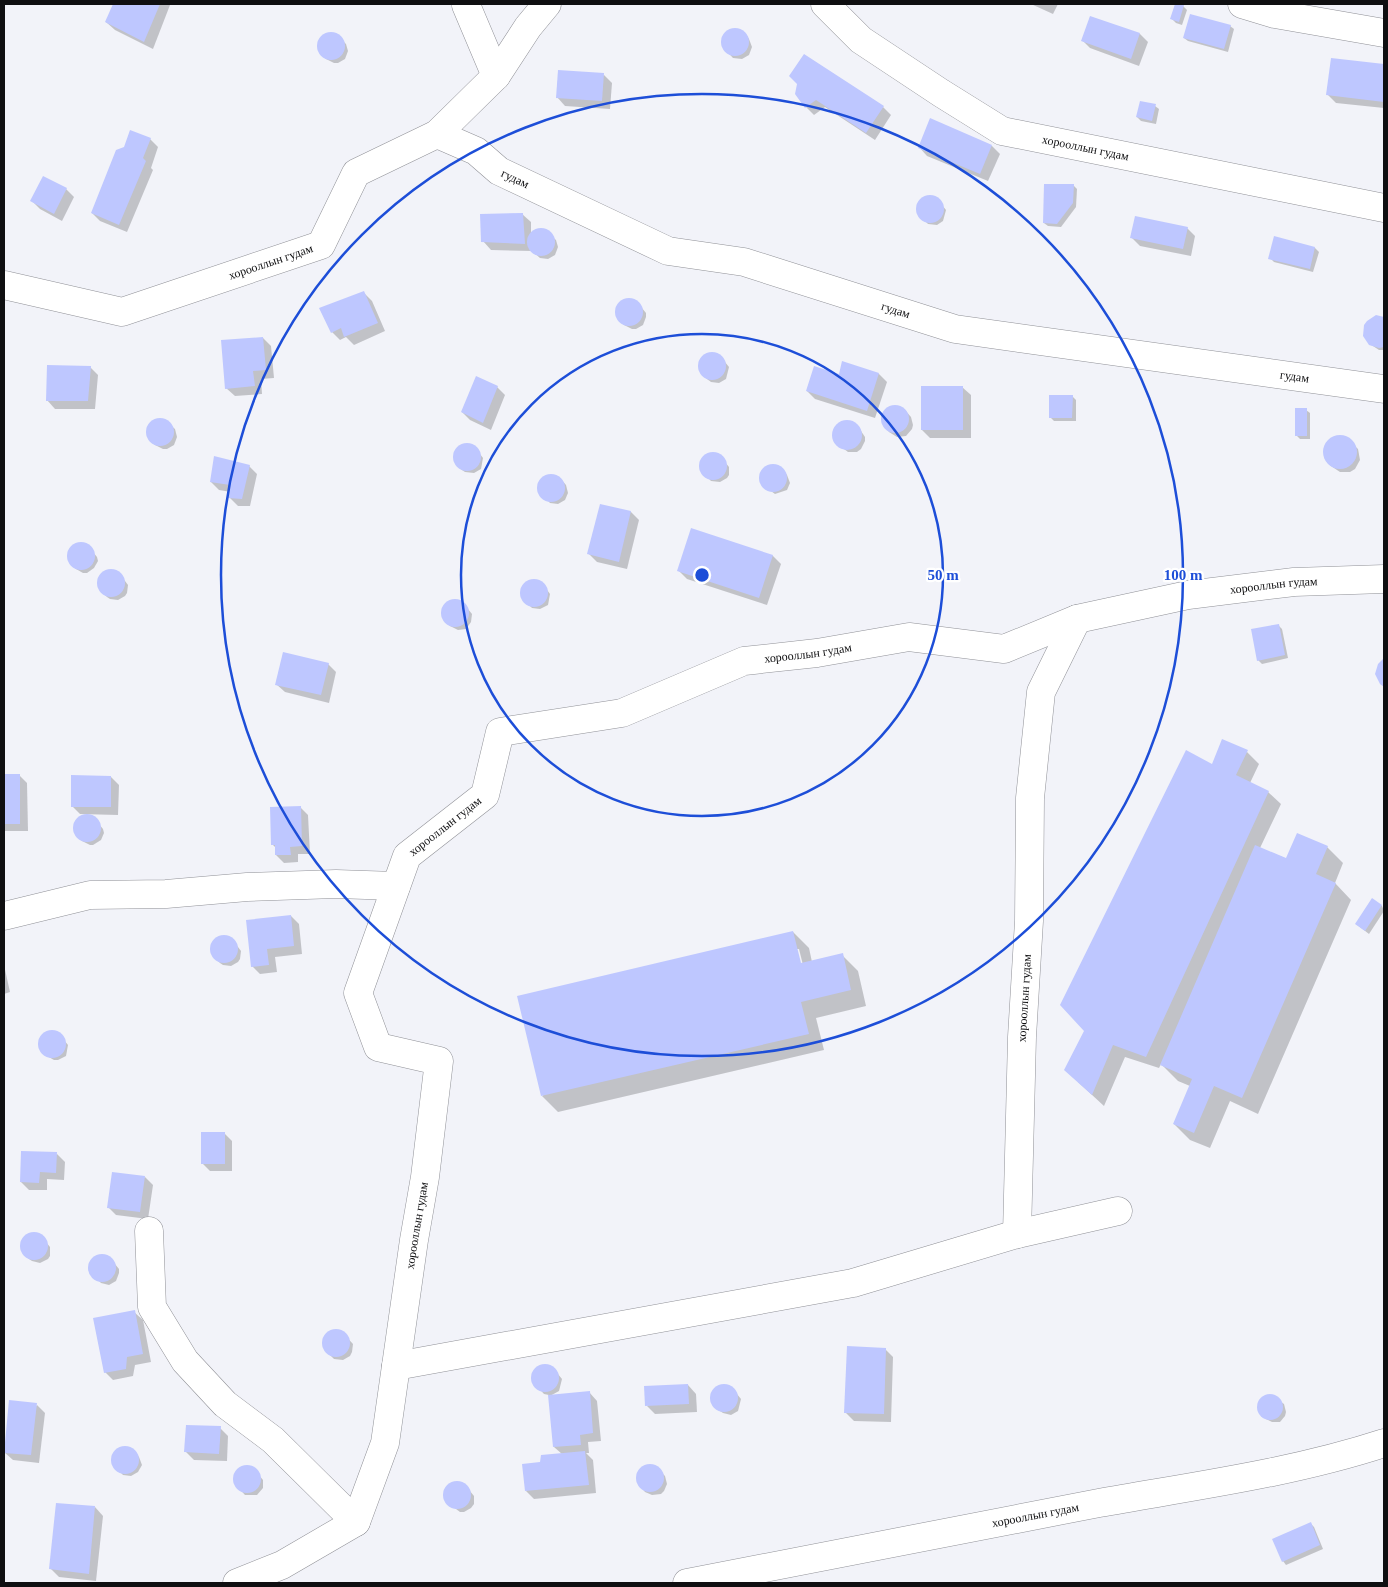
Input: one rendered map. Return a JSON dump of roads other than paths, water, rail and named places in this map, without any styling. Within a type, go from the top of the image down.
[{"type":"street","points":[[467,4],[496,76]]},
{"type":"street","name":"хорооллын гудам","points":[[4,285],[122,312],[321,245],[356,173],[437,134],[496,76],[528,27],[547,4]]},
{"type":"street","name":"хорооллын гудам","points":[[825,4],[861,40],[1002,131],[1384,208]]},
{"type":"street","points":[[1242,4],[1275,14],[1384,33]]},
{"type":"street","name":"гудам","points":[[437,134],[476,152],[499,171],[668,250],[744,262],[955,329],[1384,389]]},
{"type":"street","name":"хорооллын гудам","points":[[396,1366],[425,1177],[439,1061],[378,1047],[358,993],[406,856],[485,795],[500,732],[622,713],[744,661],[817,653],[909,637],[1004,649],[1077,619],[1188,595],[1294,582],[1384,578]]},
{"type":"street","name":"хорооллын гудам","points":[[1017,1234],[1022,1037],[1028,921],[1030,798],[1041,692],[1077,619]]},
{"type":"street","points":[[4,916],[90,895],[166,894],[247,887],[326,884],[396,886]]},
{"type":"street","points":[[237,1583],[282,1565],[356,1522],[385,1442],[396,1366],[854,1283],[1017,1234],[1118,1211]]},
{"type":"street","points":[[149,1231],[152,1307],[186,1361],[225,1404],[273,1440],[356,1522]]},
{"type":"street","name":"хорооллын гудам","points":[[687,1583],[955,1530],[1250,1475],[1346,1455],[1384,1443]]}]
